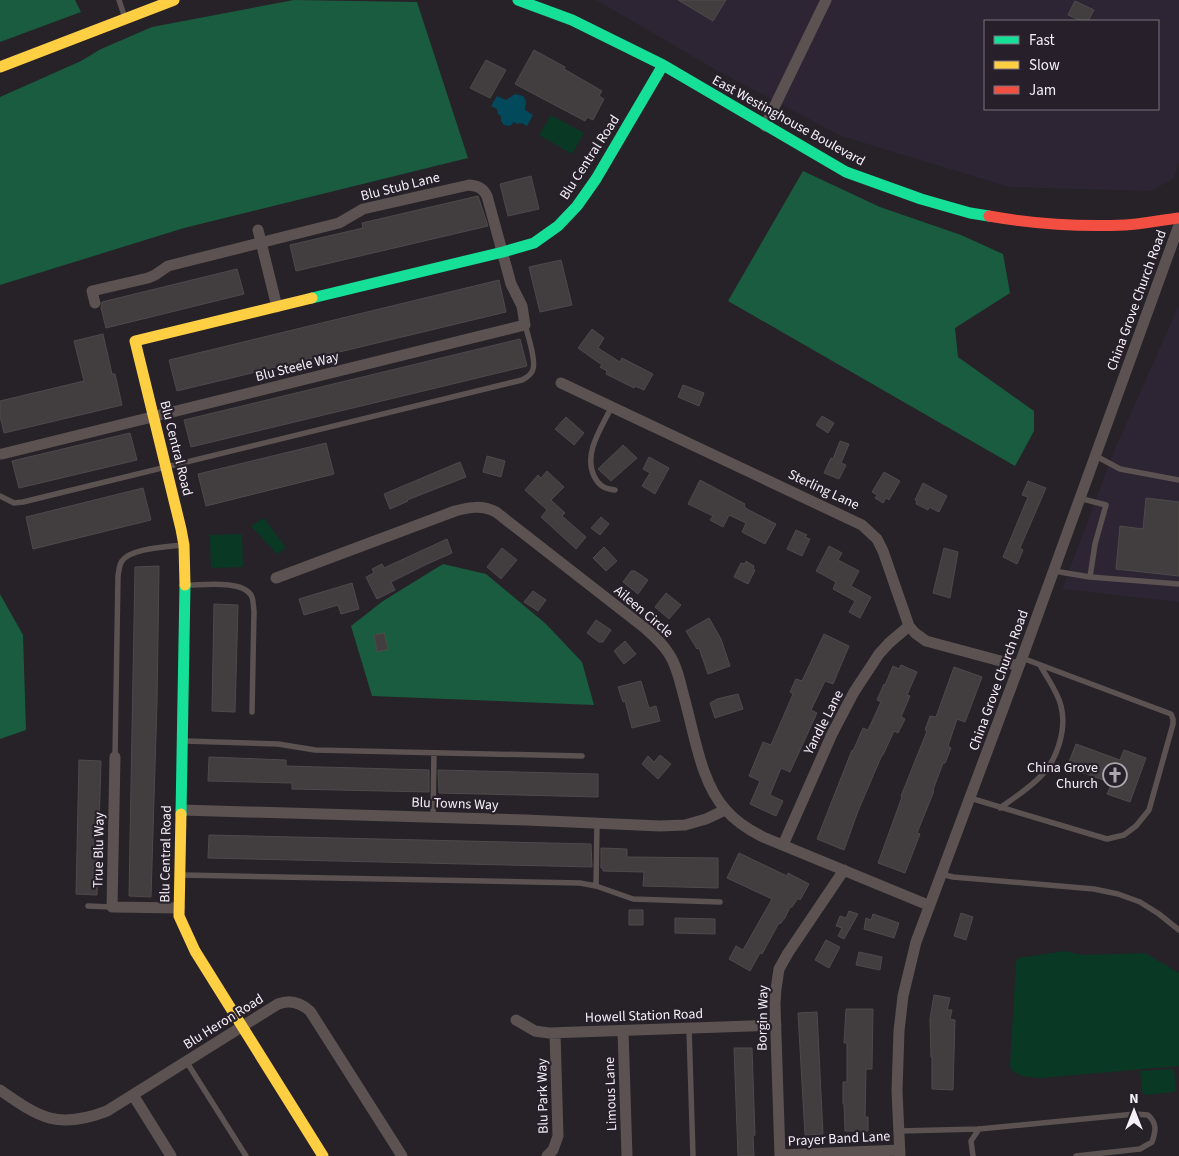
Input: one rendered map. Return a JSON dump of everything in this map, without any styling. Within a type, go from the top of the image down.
[{"type":"street","points":[[0,67],[174,0]]},
{"type":"street","name":"East Westinghouse Boulevard","points":[[518,0],[572,20],[663,65],[846,172],[921,199],[970,213],[1060,225],[1126,225],[1179,218]]},
{"type":"street","points":[[765,126],[826,0]]},
{"type":"street","name":"Blu Central Road","points":[[323,1156],[195,952],[179,916],[185,585],[184,545],[135,341],[534,243],[558,226],[577,206],[596,179],[663,65]]},
{"type":"street","name":"Blu Stub Lane","points":[[95,303],[92,291],[148,278],[168,266],[339,223],[364,209],[470,184],[481,188],[487,196],[502,252]]},
{"type":"street","name":"China Grove Church Road","points":[[900,1153],[897,1083],[899,1031],[903,996],[911,958],[928,905],[1021,662],[1179,225]]},
{"type":"street","points":[[258,230],[277,307]]},
{"type":"street","points":[[502,252],[512,284],[522,306],[525,325]]},
{"type":"street","name":"Blu Steele Way","points":[[1,455],[525,325]]},
{"type":"street","name":"Sterling Lane","points":[[561,383],[862,524],[877,539],[883,551],[909,626]]},
{"type":"street","name":"Aileen Circle","points":[[276,578],[455,511],[478,507],[488,508],[496,512],[646,629],[669,653],[679,679],[706,776],[725,810],[747,828],[783,845],[928,905]]},
{"type":"street","points":[[909,626],[926,641],[1021,662]]},
{"type":"street","name":"Yandle Lane","points":[[783,845],[832,734],[854,692],[879,654],[909,626]]},
{"type":"street","name":"True Blu Way","points":[[115,757],[112,907],[179,908]]},
{"type":"street","name":"Blu Towns Way","points":[[181,810],[660,826],[685,825],[706,819],[725,810]]},
{"type":"street","name":"Borgin Way","points":[[780,1156],[776,989],[780,969],[788,953],[844,870]]},
{"type":"street","name":"Blu Heron Road","points":[[0,1090],[30,1111],[49,1119],[64,1121],[89,1118],[107,1111],[281,1002],[288,1001],[303,1005],[310,1012],[402,1156]]},
{"type":"street","name":"Howell Station Road","points":[[516,1020],[535,1031],[555,1033],[776,1025]]},
{"type":"street","name":"Limous Lane","points":[[623,1031],[627,1156]]},
{"type":"street","name":"Blu Park Way","points":[[547,1156],[553,1150],[558,1136],[555,1033]]},
{"type":"street","points":[[133,1095],[171,1156]]},
{"type":"street","name":"Prayer Band Lane","points":[[780,1156],[900,1153]]},
{"type":"lane","points":[[119,0],[125,18]]},
{"type":"lane","points":[[0,496],[14,503],[23,502],[522,380],[529,376],[533,369],[534,361],[525,325]]},
{"type":"lane","points":[[612,406],[593,444],[590,463],[592,473],[597,482],[602,487],[615,490]]},
{"type":"lane","points":[[1096,456],[1120,469],[1179,480]]},
{"type":"lane","points":[[1079,498],[1106,505],[1095,544],[1090,577]]},
{"type":"lane","points":[[115,757],[118,576],[121,562],[128,555],[184,545]]},
{"type":"lane","points":[[1054,571],[1090,577],[1179,584]]},
{"type":"lane","points":[[185,585],[237,586],[247,590],[252,597],[254,611],[252,712]]},
{"type":"lane","points":[[970,798],[1107,839],[1124,834],[1136,826],[1149,810],[1174,719],[1171,714],[1040,665],[1021,662]]},
{"type":"lane","points":[[1000,808],[1045,772],[1053,759],[1062,734],[1061,705],[1040,665]]},
{"type":"lane","points":[[182,741],[278,744],[315,750],[582,756]]},
{"type":"lane","points":[[433,817],[434,753]]},
{"type":"lane","points":[[596,886],[597,823]]},
{"type":"lane","points":[[941,874],[953,877],[1094,889],[1118,894],[1140,902],[1179,930]]},
{"type":"lane","points":[[180,875],[560,883],[596,886],[633,899],[720,902]]},
{"type":"lane","points":[[88,906],[112,907]]},
{"type":"lane","points":[[689,1028],[694,1156]]},
{"type":"lane","points":[[186,1061],[246,1156]]},
{"type":"lane","points":[[899,1131],[979,1129],[1135,1114],[1148,1115],[1154,1120],[1156,1131],[1152,1142],[1140,1148],[1076,1156]]},
{"type":"lane","points":[[973,1156],[971,1141],[979,1129]]},
{"type":"shaded area","points":[[596,0],[1179,0],[1179,163],[1174,178],[1151,191],[1009,187],[841,136],[718,71]]},
{"type":"shaded area","points":[[1179,305],[1179,602],[1062,589],[1114,451]]},
{"type":"green space","points":[[0,0],[75,0],[81,12],[0,42]]},
{"type":"green space","points":[[294,0],[417,2],[468,158],[184,228],[0,285],[0,97],[152,27]]},
{"type":"green space","points":[[551,115],[584,133],[572,154],[539,135]]},
{"type":"green space","points":[[803,171],[880,207],[961,235],[1003,254],[1010,293],[955,328],[958,357],[1034,411],[1034,431],[1015,466],[728,301]]},
{"type":"green space","points":[[264,518],[286,548],[277,554],[251,526]]},
{"type":"green space","points":[[242,534],[243,567],[211,568],[210,535]]},
{"type":"green space","points":[[443,564],[486,574],[546,624],[582,662],[594,705],[372,696],[351,626],[383,601]]},
{"type":"green space","points":[[0,594],[23,635],[26,730],[0,739]]},
{"type":"green space","points":[[1065,951],[1083,955],[1145,953],[1179,973],[1179,1066],[1040,1078],[1021,1076],[1011,1070],[1016,962],[1018,958]]},
{"type":"green space","points":[[1174,1070],[1176,1090],[1146,1095],[1142,1092],[1140,1071]]},
{"type":"water","points":[[515,94],[523,96],[526,101],[525,110],[533,115],[527,126],[514,122],[510,126],[504,125],[497,109],[491,106],[497,96],[506,100]]},
{"type":"building","points":[[678,0],[726,0],[713,21]]},
{"type":"building","points":[[1075,1],[1094,10],[1089,20],[1080,20],[1068,15]]},
{"type":"building","points":[[534,50],[602,91],[599,96],[604,99],[593,120],[587,117],[585,121],[515,84]]},
{"type":"building","points":[[486,60],[506,70],[490,98],[470,88]]},
{"type":"building","points":[[531,176],[539,209],[508,216],[500,184]]},
{"type":"building","points":[[478,196],[488,226],[296,271],[290,245],[363,228],[362,223]]},
{"type":"building","points":[[561,260],[572,305],[540,312],[529,267]]},
{"type":"building","points":[[237,269],[244,294],[106,328],[101,308],[102,302]]},
{"type":"building","points":[[499,280],[506,312],[177,391],[169,360]]},
{"type":"building","points":[[592,329],[604,338],[598,348],[620,362],[622,358],[653,374],[644,390],[635,386],[634,388],[606,374],[607,371],[600,367],[602,365],[578,348]]},
{"type":"building","points":[[103,334],[112,374],[115,374],[122,405],[4,433],[0,416],[0,401],[84,381],[74,341]]},
{"type":"building","points":[[520,339],[527,366],[191,447],[184,420]]},
{"type":"building","points":[[683,385],[704,393],[699,406],[678,397]]},
{"type":"building","points":[[822,416],[834,423],[828,433],[816,425]]},
{"type":"building","points":[[566,417],[584,433],[574,445],[555,429]]},
{"type":"building","points":[[130,433],[137,460],[19,488],[12,461]]},
{"type":"building","points":[[840,441],[849,444],[841,463],[846,465],[839,479],[824,473],[831,458],[833,459]]},
{"type":"building","points":[[326,443],[334,474],[206,506],[198,474]]},
{"type":"building","points":[[623,445],[637,458],[611,481],[598,469]]},
{"type":"building","points":[[487,456],[505,461],[501,477],[483,472]]},
{"type":"building","points":[[649,457],[669,468],[655,494],[642,486],[650,473],[643,469]]},
{"type":"building","points":[[460,462],[466,477],[407,500],[390,509],[384,494]]},
{"type":"building","points":[[547,471],[564,487],[551,500],[565,513],[562,516],[586,537],[576,549],[541,517],[547,510],[525,490],[538,475],[541,478]]},
{"type":"building","points":[[884,472],[900,481],[889,500],[886,498],[883,503],[875,498],[877,495],[872,492]]},
{"type":"building","points":[[700,480],[745,504],[744,506],[747,509],[776,524],[765,544],[742,532],[746,523],[729,515],[723,527],[710,520],[713,516],[688,504]]},
{"type":"building","points":[[1028,481],[1046,488],[1020,548],[1023,550],[1017,564],[1003,557],[1028,497],[1022,495]]},
{"type":"building","points":[[923,483],[947,496],[939,512],[929,507],[928,510],[916,504],[917,501],[915,500]]},
{"type":"building","points":[[143,488],[151,520],[33,549],[26,517]]},
{"type":"building","points":[[1146,498],[1179,502],[1179,576],[1116,569],[1120,526],[1143,529]]},
{"type":"building","points":[[601,517],[609,524],[600,535],[591,528]]},
{"type":"building","points":[[796,530],[807,535],[805,537],[810,539],[802,556],[787,549]]},
{"type":"building","points":[[447,539],[452,553],[391,582],[395,590],[377,599],[366,577],[374,573],[372,569],[382,564],[384,568]]},
{"type":"building","points":[[829,546],[842,553],[838,560],[859,571],[851,586],[871,597],[860,618],[849,612],[855,601],[833,589],[836,582],[816,571]]},
{"type":"building","points":[[604,547],[617,561],[606,571],[593,558]]},
{"type":"building","points":[[502,548],[517,560],[501,579],[487,567]]},
{"type":"building","points":[[944,548],[958,552],[950,598],[933,593]]},
{"type":"building","points":[[746,561],[754,566],[753,569],[755,570],[748,584],[734,577],[741,563],[745,564]]},
{"type":"building","points":[[159,566],[151,897],[129,896],[135,567]]},
{"type":"building","points":[[631,571],[635,571],[648,580],[638,594],[623,582]]},
{"type":"building","points":[[352,583],[359,609],[341,614],[338,605],[304,615],[299,599]]},
{"type":"building","points":[[533,591],[546,600],[538,611],[524,602]]},
{"type":"building","points":[[666,593],[681,605],[669,619],[655,607]]},
{"type":"building","points":[[214,604],[238,605],[235,712],[212,711]]},
{"type":"building","points":[[709,618],[721,639],[730,666],[708,674],[699,648],[697,649],[686,631]]},
{"type":"building","points":[[596,620],[611,630],[603,642],[599,642],[587,633]]},
{"type":"building","points":[[384,633],[388,649],[377,652],[374,635]]},
{"type":"building","points":[[824,634],[849,646],[833,684],[825,681],[811,710],[817,713],[790,772],[781,768],[770,795],[783,801],[776,816],[750,804],[760,781],[749,776],[763,742],[771,745],[793,694],[790,692],[796,679],[802,681]]},
{"type":"building","points":[[625,641],[636,654],[624,664],[614,651]]},
{"type":"building","points":[[901,665],[917,672],[907,695],[910,696],[901,717],[905,719],[898,733],[894,731],[882,755],[844,850],[817,839],[852,750],[863,728],[868,730],[881,702],[877,700],[893,666],[899,669]]},
{"type":"building","points":[[954,667],[982,677],[965,722],[957,719],[948,746],[951,748],[945,763],[943,763],[917,833],[920,834],[905,873],[878,863],[901,796],[927,731],[925,730],[930,716],[936,717]]},
{"type":"building","points":[[641,681],[649,708],[656,706],[660,721],[632,728],[625,701],[623,702],[618,687]]},
{"type":"building","points":[[738,694],[743,709],[715,718],[710,703],[717,699]]},
{"type":"building","name":"China Grove Church","points":[[1076,744],[1120,760],[1124,750],[1146,758],[1130,802],[1107,794],[1112,783],[1067,767]]},
{"type":"building","points":[[660,755],[671,764],[658,779],[642,764],[648,756],[654,762]]},
{"type":"building","points":[[209,757],[286,760],[286,766],[429,770],[429,792],[292,789],[292,783],[208,781]]},
{"type":"building","points":[[79,760],[101,761],[97,895],[76,894]]},
{"type":"building","points":[[438,770],[598,774],[598,797],[439,793]]},
{"type":"building","points":[[209,835],[591,844],[592,867],[208,858]]},
{"type":"building","points":[[601,848],[627,849],[627,857],[718,858],[718,888],[643,886],[644,872],[603,871],[603,868],[601,868]]},
{"type":"building","points":[[739,853],[787,876],[788,873],[809,884],[800,900],[798,898],[790,907],[785,918],[779,923],[750,971],[729,959],[736,946],[743,950],[772,899],[727,878]]},
{"type":"building","points":[[629,910],[643,910],[643,925],[629,925]]},
{"type":"building","points":[[849,911],[858,914],[844,939],[838,936],[842,928],[836,926],[840,916],[846,918]]},
{"type":"building","points":[[961,913],[973,917],[966,940],[954,936]]},
{"type":"building","points":[[873,914],[899,923],[894,938],[864,929],[866,918],[871,920]]},
{"type":"building","points":[[675,918],[715,919],[715,934],[675,933]]},
{"type":"building","points":[[826,940],[840,947],[829,968],[815,960]]},
{"type":"building","points":[[859,952],[882,957],[880,970],[856,965]]},
{"type":"building","points":[[934,995],[950,998],[947,1010],[952,1010],[950,1019],[955,1020],[953,1090],[932,1089],[930,1019]]},
{"type":"building","points":[[846,1009],[873,1009],[872,1069],[866,1069],[865,1117],[868,1117],[868,1131],[845,1131],[843,1082],[847,1082],[847,1043],[844,1043]]},
{"type":"building","points":[[817,1012],[823,1134],[805,1135],[798,1013]]},
{"type":"building","points":[[734,1048],[752,1048],[754,1156],[738,1156]]},
{"type":"traffic: fast","points":[[518,0],[572,20],[663,65],[846,172],[921,199],[970,213],[989,216]]},
{"type":"traffic: fast","points":[[312,298],[534,243],[558,226],[577,206],[596,179],[663,65]]},
{"type":"traffic: fast","points":[[181,814],[185,585]]},
{"type":"traffic: slow","points":[[0,67],[174,0]]},
{"type":"traffic: slow","points":[[185,585],[184,545],[181,529],[135,341],[312,298]]},
{"type":"traffic: slow","points":[[181,814],[179,916],[195,951],[323,1156]]},
{"type":"traffic: jam","points":[[989,216],[1040,223],[1091,226],[1132,224],[1179,218]]},
{"type":"place","name":"China Grove Church","points":[[1115,775]]}]
